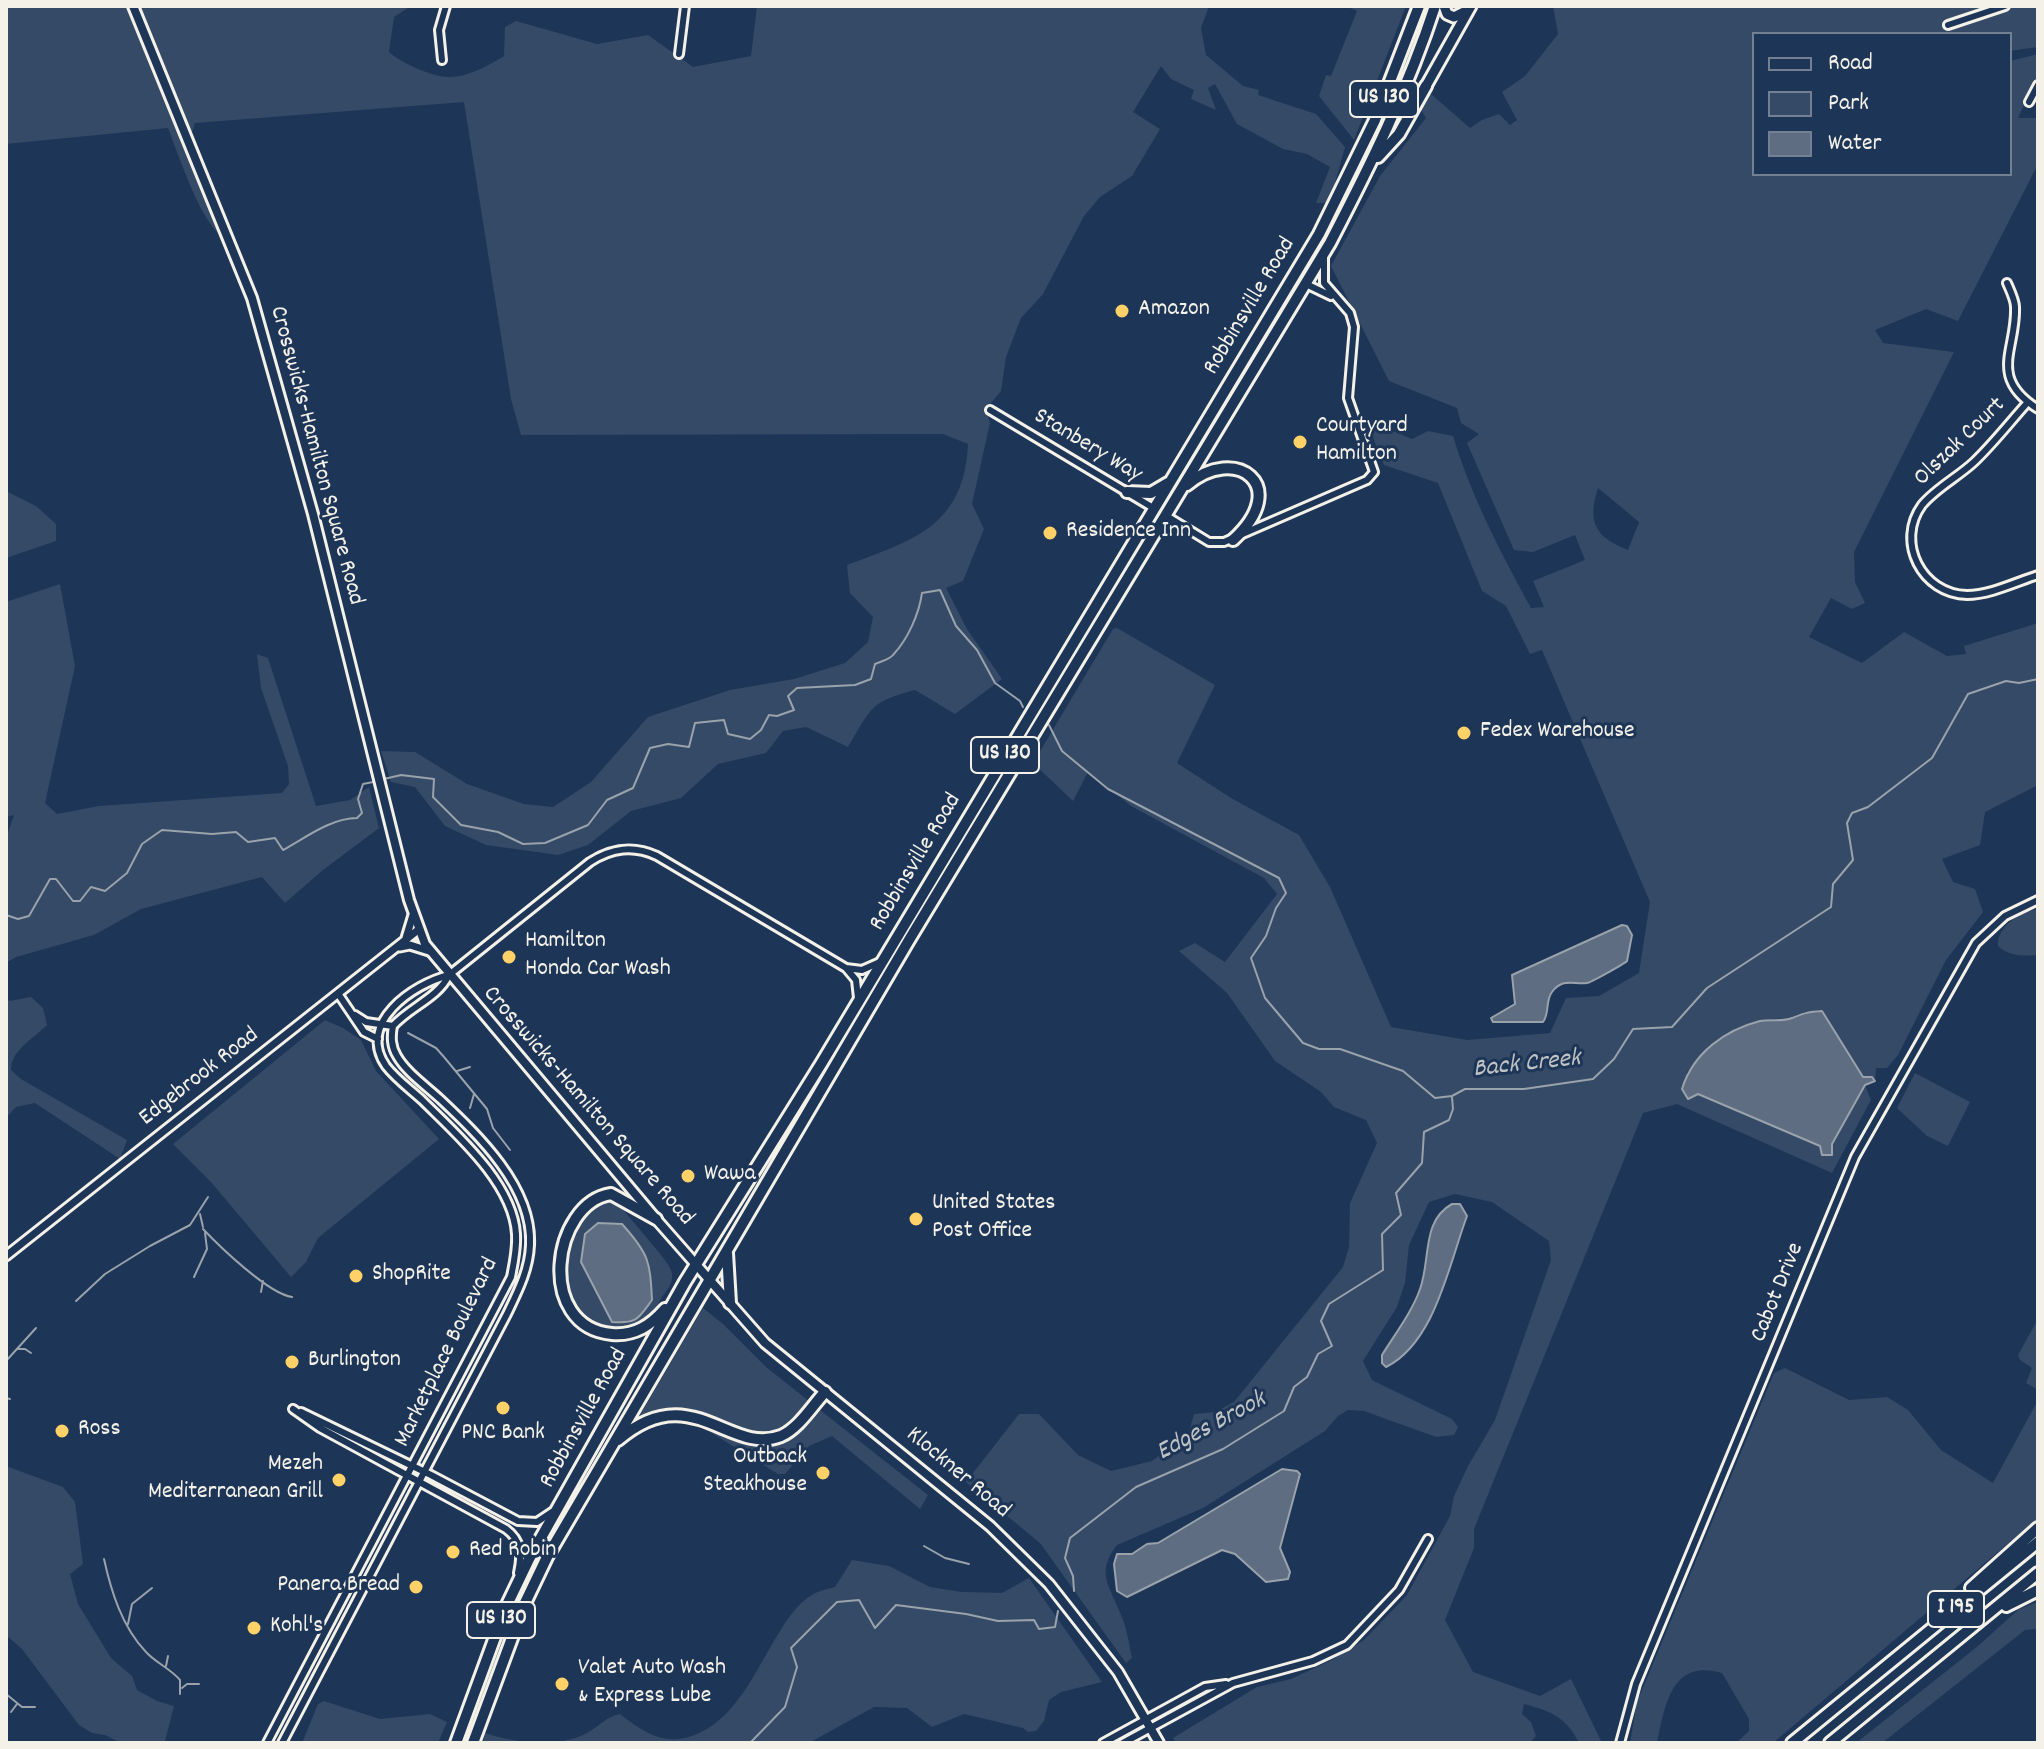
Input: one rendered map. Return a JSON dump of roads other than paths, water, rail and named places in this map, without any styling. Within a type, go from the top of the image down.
[{"type":"highway","name":"Robbinsville Road","points":[[456,1743],[506,1607],[560,1504],[677,1295],[883,960],[1319,234],[1375,120],[1419,6]]},
{"type":"highway","name":"Robbinsville Road","points":[[473,1743],[525,1603],[547,1557],[867,1011],[1306,284],[1370,168],[1435,6]]},
{"type":"highway","points":[[1370,168],[1399,134],[1426,86]]},
{"type":"highway","points":[[1306,284],[1303,272],[1319,234]]},
{"type":"highway","points":[[1180,492],[1198,476],[1222,468],[1238,470],[1253,479],[1260,494],[1258,508],[1233,540]]},
{"type":"highway","points":[[1127,492],[1151,493],[1170,482]]},
{"type":"highway","points":[[867,1011],[866,999],[880,974],[883,960]]},
{"type":"highway","points":[[656,1219],[611,1194],[593,1202],[581,1213],[567,1236],[560,1266],[565,1300],[571,1312],[592,1330],[624,1335],[646,1327],[677,1295]]},
{"type":"highway","points":[[727,1249],[730,1303]]},
{"type":"highway","points":[[608,1450],[620,1437],[662,1416],[682,1415],[702,1419],[750,1437],[767,1439],[783,1435],[795,1427],[825,1392]]},
{"type":"highway","points":[[1875,1675],[2038,1528]]},
{"type":"highway","name":"I 195","points":[[1792,1743],[2038,1542]]},
{"type":"highway","name":"I 195","points":[[1830,1743],[2038,1573]]},
{"type":"highway","points":[[1890,1694],[1992,1615],[2038,1590]]},
{"type":"main road","name":"Crosswicks-Hamilton Square Road","points":[[133,6],[252,298],[313,514],[379,787],[418,930],[429,951],[696,1264]]},
{"type":"main road","points":[[1444,6],[1447,14],[1454,17],[1470,8]]},
{"type":"main road","points":[[1426,86],[1470,8]]},
{"type":"main road","name":"Klockner Road","points":[[696,1264],[765,1343],[990,1526],[1049,1584],[1101,1647],[1159,1743]]},
{"type":"street","points":[[442,60],[439,30],[446,6]]},
{"type":"street","points":[[679,54],[685,6]]},
{"type":"street","points":[[1948,25],[2005,6]]},
{"type":"street","points":[[2029,102],[2038,85]]},
{"type":"street","points":[[1166,516],[1209,542],[1233,540],[1367,480],[1374,472],[1348,398],[1354,327],[1350,313],[1324,283],[1324,252]]},
{"type":"street","points":[[2007,283],[2015,306],[2008,368],[2014,386],[2038,409]]},
{"type":"street","points":[[1306,284],[1337,300]]},
{"type":"street","name":"Olszak Court","points":[[2028,402],[1983,453],[1923,505],[1914,522],[1911,542],[1915,560],[1926,577],[1942,589],[1957,594],[1983,592],[2038,575]]},
{"type":"street","name":"Stanbery Way","points":[[990,410],[1166,516]]},
{"type":"street","points":[[354,1015],[366,1022],[393,1026],[410,1009],[441,990],[449,975],[590,862],[617,849],[633,848],[657,856],[846,968],[856,980],[858,1001]]},
{"type":"street","name":"Cabot Drive","points":[[1620,1743],[1636,1684],[1855,1157],[1976,943],[2005,916],[2038,900]]},
{"type":"street","points":[[402,942],[410,931],[413,915]]},
{"type":"street","name":"Edgebrook Road","points":[[6,1256],[418,930]]},
{"type":"street","points":[[391,951],[410,945],[429,951]]},
{"type":"street","points":[[846,968],[869,969],[883,960]]},
{"type":"street","points":[[378,1039],[381,1024],[391,1007],[431,979],[449,975]]},
{"type":"street","name":"Marketplace Boulevard","points":[[267,1743],[511,1277],[516,1255],[512,1211],[501,1188],[451,1129],[387,1067],[378,1039],[364,1032],[339,995]]},
{"type":"street","name":"Marketplace Boulevard","points":[[282,1743],[420,1481],[528,1265],[530,1234],[522,1200],[498,1163],[461,1120],[396,1055],[392,1046],[393,1026]]},
{"type":"street","points":[[517,1584],[521,1551],[512,1534],[320,1428],[293,1409],[425,1471],[518,1521],[537,1522],[560,1504]]},
{"type":"street","points":[[1123,1743],[1205,1687],[1233,1683],[1313,1661],[1347,1645],[1399,1590],[1428,1539]]},
{"type":"street","points":[[1103,1743],[1149,1724]]},
{"type":"water","points":[[1622,925],[1627,926],[1632,935],[1627,961],[1589,982],[1565,983],[1556,987],[1550,996],[1543,1022],[1493,1022],[1491,1018],[1515,1004],[1512,975]]},
{"type":"water","points":[[1822,1011],[1863,1077],[1872,1077],[1875,1081],[1865,1085],[1832,1144],[1832,1155],[1822,1155],[1820,1146],[1698,1094],[1688,1099],[1682,1089],[1687,1076],[1702,1054],[1723,1037],[1760,1021],[1785,1020]]},
{"type":"water","points":[[1452,1204],[1460,1204],[1467,1216],[1438,1300],[1417,1340],[1403,1356],[1386,1367],[1382,1363],[1382,1355],[1420,1289],[1435,1220]]},
{"type":"water","points":[[598,1223],[622,1224],[638,1243],[646,1259],[652,1300],[632,1321],[612,1322],[581,1262],[585,1234]]},
{"type":"water","points":[[1282,1469],[1300,1474],[1280,1548],[1290,1572],[1288,1579],[1266,1582],[1235,1554],[1222,1550],[1127,1597],[1117,1591],[1114,1564],[1117,1554],[1132,1554],[1147,1544],[1158,1543]]},
{"type":"waterway","name":"Back Creek","points":[[384,779],[401,775],[434,779],[433,797],[461,825],[498,832],[523,844],[545,843],[588,825],[607,800],[633,788],[650,748],[668,744],[689,747],[695,723],[724,720],[728,734],[750,739],[761,730],[769,715],[777,716],[794,710],[788,696],[797,688],[855,685],[871,679],[875,664],[891,657],[908,634],[922,593],[940,590],[956,626],[977,650],[995,683],[1020,701],[1023,707]]},
{"type":"waterway","name":"Back Creek","points":[[1049,725],[1062,751],[1108,789],[1279,878],[1286,893],[1276,908],[1266,936],[1251,958],[1265,998],[1303,1043],[1319,1049],[1340,1049],[1403,1071],[1435,1098],[1452,1096],[1465,1089],[1524,1089],[1593,1079],[1614,1059],[1633,1029],[1672,1027],[1707,988],[1831,907],[1833,884],[1853,860],[1847,823],[1852,813],[1868,807],[1932,758],[1968,694],[2006,681],[2019,683],[2038,679]]},
{"type":"waterway","name":"Back Creek","points":[[6,915],[18,919],[29,916],[50,879],[56,879],[73,901],[80,901],[91,887],[105,891],[127,873],[142,844],[162,830],[212,834],[236,832],[248,842],[275,838],[283,850],[328,825],[357,818],[362,813],[358,799],[363,784],[378,781]]},
{"type":"waterway","points":[[408,1033],[436,1048],[444,1057],[487,1109],[493,1128],[510,1150]]},
{"type":"waterway","points":[[457,1071],[470,1067]]},
{"type":"waterway","points":[[470,1108],[474,1094]]},
{"type":"waterway","name":"Edges Brook","points":[[1074,1591],[1073,1576],[1065,1558],[1070,1538],[1136,1487],[1223,1449],[1284,1411],[1294,1387],[1307,1377],[1318,1354],[1332,1346],[1321,1321],[1329,1304],[1383,1270],[1382,1234],[1401,1215],[1396,1193],[1422,1163],[1424,1132],[1449,1120],[1453,1109],[1452,1097]]},
{"type":"waterway","points":[[76,1301],[105,1274],[190,1225],[208,1197]]},
{"type":"waterway","points":[[200,1214],[203,1227]]},
{"type":"waterway","points":[[203,1229],[258,1279],[292,1297]]},
{"type":"waterway","points":[[194,1277],[207,1249],[205,1233]]},
{"type":"waterway","points":[[261,1292],[263,1281]]},
{"type":"waterway","points":[[6,1361],[36,1328]]},
{"type":"waterway","points":[[18,1349],[31,1353]]},
{"type":"waterway","points":[[6,1398],[10,1399]]},
{"type":"waterway","points":[[924,1546],[945,1558],[969,1564]]},
{"type":"waterway","points":[[104,1559],[114,1596],[130,1631],[150,1656],[180,1680],[180,1694]]},
{"type":"waterway","points":[[128,1624],[132,1604],[152,1588]]},
{"type":"waterway","name":"Edges Brook","points":[[750,1743],[785,1707],[797,1667],[791,1648],[837,1602],[859,1600],[875,1628],[896,1605],[998,1621],[1034,1620],[1039,1629],[1055,1627],[1058,1611]]},
{"type":"waterway","points":[[166,1666],[168,1656]]},
{"type":"waterway","points":[[182,1688],[187,1684],[199,1684]]},
{"type":"waterway","points":[[6,1694],[22,1707],[35,1707]]},
{"type":"waterway","points":[[11,1712],[17,1704]]},
{"type":"place","name":"Amazon","points":[[1122,311]]},
{"type":"place","name":"Courtyard Hamilton","points":[[1300,442]]},
{"type":"place","name":"Residence Inn","points":[[1050,533]]},
{"type":"place","name":"Fedex Warehouse","points":[[1464,733]]},
{"type":"place","name":"Hamilton Honda Car Wash","points":[[509,957]]},
{"type":"place","name":"Wawa","points":[[688,1176]]},
{"type":"place","name":"United States Post Office","points":[[916,1219]]},
{"type":"place","name":"ShopRite","points":[[356,1276]]},
{"type":"place","name":"Burlington","points":[[292,1362]]},
{"type":"place","name":"PNC Bank","points":[[503,1408]]},
{"type":"place","name":"Ross","points":[[62,1431]]},
{"type":"place","name":"Outback Steakhouse","points":[[823,1473]]},
{"type":"place","name":"Mezeh Mediterranean Grill","points":[[339,1480]]},
{"type":"place","name":"Red Robin","points":[[453,1552]]},
{"type":"place","name":"Panera Bread","points":[[416,1587]]},
{"type":"place","name":"Kohl's","points":[[254,1628]]},
{"type":"place","name":"Valet Auto Wash & Express Lube","points":[[562,1684]]}]
